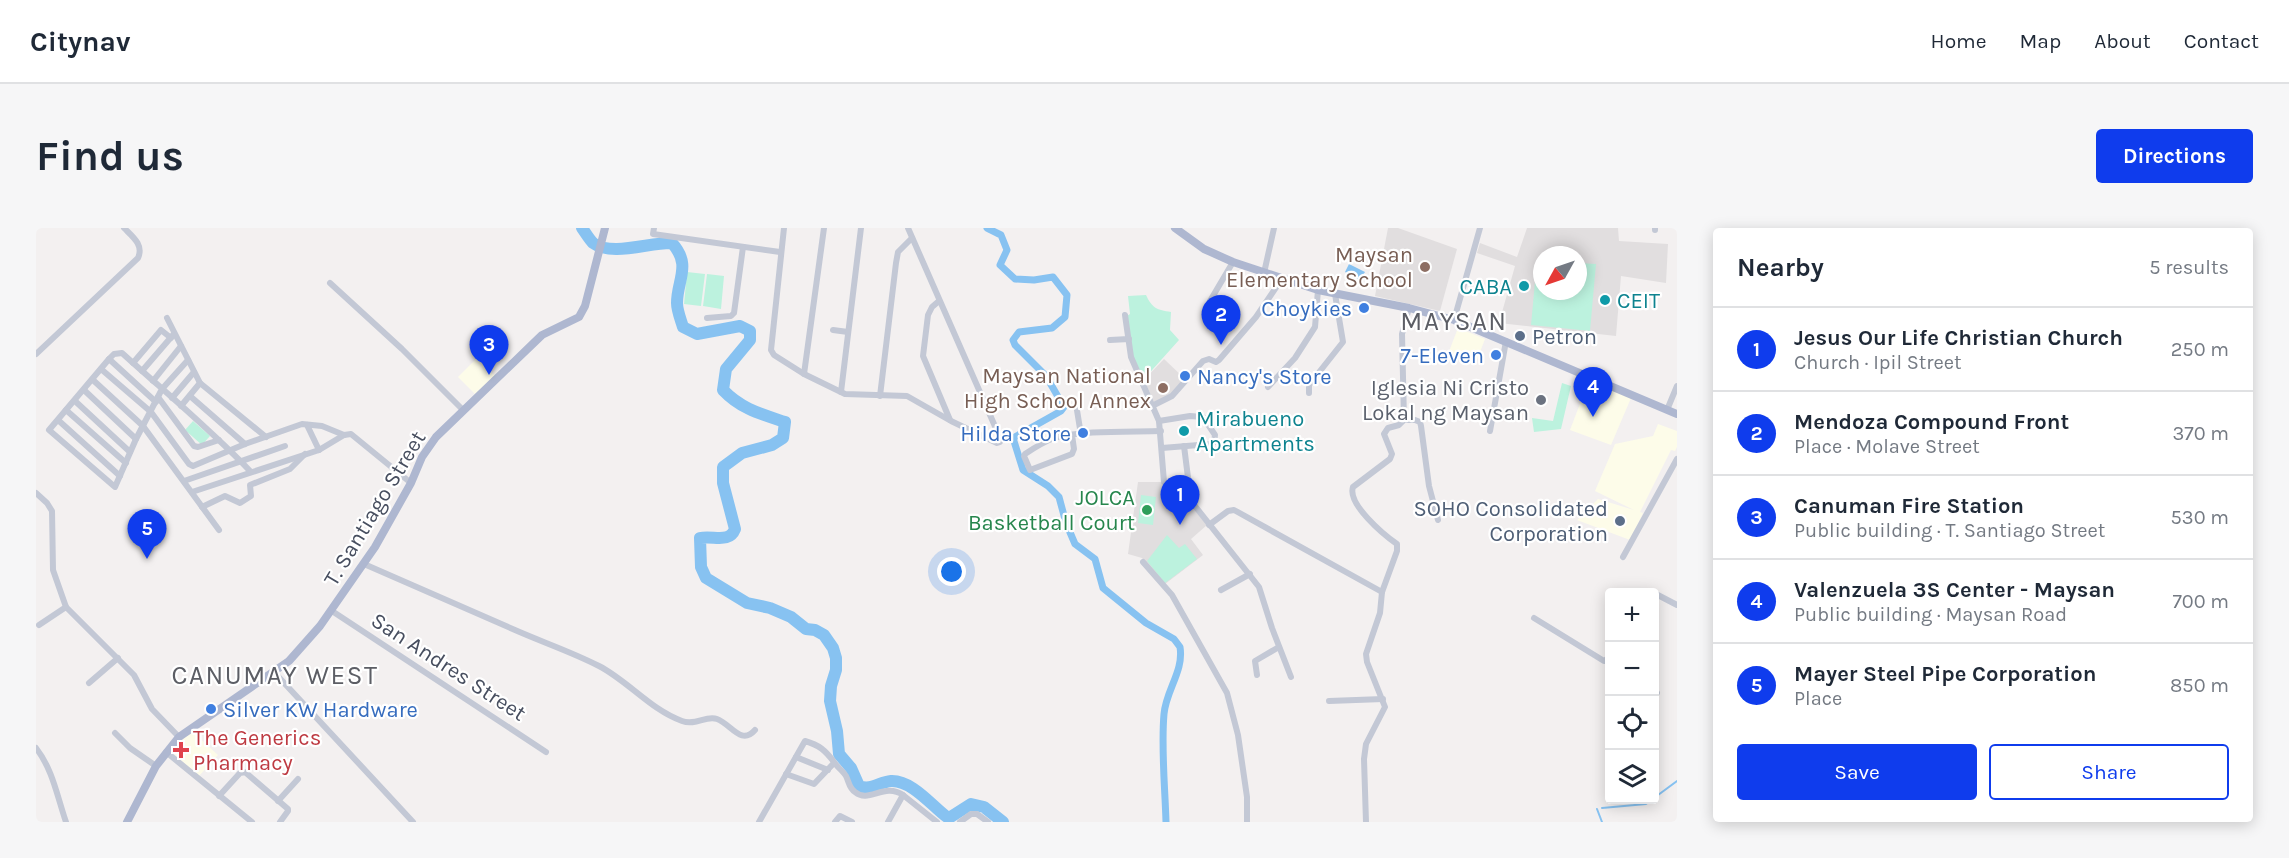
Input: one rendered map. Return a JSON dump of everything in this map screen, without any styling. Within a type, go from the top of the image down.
[{"type":"main road","points":[[1175,228],[1204,249],[1233,263],[1336,296],[1409,308],[1454,320],[1677,414]]},
{"type":"main road","name":"T. Santiago Street","points":[[129,821],[156,766],[179,737],[274,672],[300,650],[332,611],[364,564],[431,444],[463,410],[542,335],[579,317],[585,306],[605,231]]},
{"type":"street","points":[[36,354],[138,258],[141,252],[140,245],[124,228]]},
{"type":"street","points":[[784,228],[771,350],[774,355],[804,374],[849,395],[907,396],[997,443],[1001,440],[908,228]]},
{"type":"street","points":[[804,374],[824,228]]},
{"type":"street","points":[[841,392],[861,228]]},
{"type":"street","points":[[1264,273],[1274,228]]},
{"type":"street","points":[[1454,320],[1480,228]]},
{"type":"street","points":[[654,231],[780,252]]},
{"type":"street","points":[[880,396],[898,252],[912,238]]},
{"type":"street","points":[[707,318],[731,316],[734,313],[743,247]]},
{"type":"street","points":[[1210,301],[1233,263]]},
{"type":"street","points":[[1154,405],[1172,396],[1203,361],[1209,359],[1216,362],[1219,360],[1256,317],[1281,280]]},
{"type":"street","points":[[330,283],[463,410]]},
{"type":"street","points":[[1268,387],[1295,358],[1315,327],[1318,291]]},
{"type":"street","points":[[1309,393],[1310,385],[1343,342],[1336,296]]},
{"type":"street","points":[[939,301],[928,315],[923,356],[951,421]]},
{"type":"street","points":[[1404,420],[1402,334],[1409,308]]},
{"type":"street","points":[[1125,315],[1131,357],[1160,421],[1164,482]]},
{"type":"street","points":[[167,318],[173,335],[200,383],[266,437]]},
{"type":"street","points":[[133,363],[161,330],[173,335]]},
{"type":"street","points":[[833,330],[848,332]]},
{"type":"street","points":[[142,371],[173,335]]},
{"type":"street","points":[[1110,340],[1129,339]]},
{"type":"street","points":[[1490,431],[1506,341]]},
{"type":"street","points":[[153,381],[181,346]]},
{"type":"street","points":[[188,360],[162,389],[136,439],[117,485],[113,487],[49,430],[109,359],[114,354],[122,353],[153,381],[162,389],[219,440],[250,471]]},
{"type":"street","points":[[109,359],[157,400],[194,446],[198,447],[219,440]]},
{"type":"street","points":[[101,369],[151,412],[189,465],[193,466],[245,444],[302,424],[322,426],[344,435]]},
{"type":"street","points":[[172,398],[194,372]]},
{"type":"street","points":[[93,380],[143,426],[219,530]]},
{"type":"street","points":[[181,406],[200,383]]},
{"type":"street","points":[[1667,410],[1677,386]]},
{"type":"street","points":[[84,390],[136,439]]},
{"type":"street","points":[[190,396],[245,444]]},
{"type":"street","points":[[75,400],[130,452]]},
{"type":"street","points":[[1076,404],[1082,435]]},
{"type":"street","points":[[66,410],[126,463]]},
{"type":"street","points":[[1160,421],[1190,416],[1203,417],[1215,435],[1214,442],[1162,448]]},
{"type":"street","points":[[58,420],[120,476]]},
{"type":"street","points":[[1366,822],[1365,752],[1370,733],[1385,707],[1366,658],[1380,613],[1382,592],[1397,551],[1397,544],[1383,535],[1368,518],[1352,496],[1352,491],[1353,487],[1390,459],[1392,454],[1384,434],[1388,428],[1399,425],[1404,420],[1415,420],[1422,426],[1429,486],[1438,520]]},
{"type":"street","points":[[307,425],[319,450]]},
{"type":"street","points":[[1072,435],[1074,449],[1072,454],[1030,470],[1025,454],[1054,438],[1072,435],[1161,431]]},
{"type":"street","points":[[192,492],[319,450],[344,435],[351,434],[411,483]]},
{"type":"street","points":[[184,481],[285,446]]},
{"type":"street","points":[[1184,446],[1191,501],[1250,574],[1262,594],[1291,677]]},
{"type":"street","points":[[202,507],[225,496],[240,503],[251,496],[250,485],[290,469],[305,454]]},
{"type":"street","points":[[1623,556],[1677,459]]},
{"type":"street","points":[[36,493],[52,511],[53,570],[63,592],[66,607],[134,675],[152,709],[179,737]]},
{"type":"street","points":[[1209,525],[1228,511],[1234,510],[1382,592]]},
{"type":"street","points":[[1143,562],[1172,595],[1227,693],[1238,735],[1248,797],[1247,822]]},
{"type":"street","points":[[364,564],[599,666],[669,715],[685,722],[695,724],[707,719],[717,719],[736,734],[745,737],[751,735],[755,730]]},
{"type":"street","points":[[1221,590],[1250,574]]},
{"type":"street","points":[[1659,596],[1677,605]]},
{"type":"street","points":[[39,625],[66,607]]},
{"type":"street","name":"San Andres Street","points":[[332,611],[546,752]]},
{"type":"street","points":[[1534,618],[1605,660]]},
{"type":"street","points":[[1257,675],[1255,660],[1280,647]]},
{"type":"street","points":[[89,683],[118,658]]},
{"type":"street","points":[[274,672],[413,822]]},
{"type":"street","points":[[1329,701],[1383,699]]},
{"type":"street","points":[[115,733],[130,748],[156,766]]},
{"type":"street","points":[[759,822],[805,741],[822,747],[845,775],[851,789],[857,794],[869,795],[896,790],[937,822]]},
{"type":"street","points":[[36,748],[52,774],[66,822]]},
{"type":"street","points":[[166,752],[252,822]]},
{"type":"street","points":[[796,757],[828,770]]},
{"type":"street","points":[[786,774],[814,784],[834,763]]},
{"type":"street","points":[[219,796],[242,772],[289,810],[280,822]]},
{"type":"street","points":[[278,801],[298,779]]},
{"type":"street","points":[[888,822],[903,795]]},
{"type":"street","points":[[960,822],[971,814],[977,814],[988,822]]},
{"type":"street","points":[[835,822],[840,816],[852,822]]},
{"type":"shaded area","name":"Maysan Elementary School","points":[[1388,228],[1398,228],[1457,249],[1440,311],[1375,296]]},
{"type":"shaded area","points":[[1527,228],[1618,228],[1619,241],[1668,244],[1666,283],[1621,276],[1616,336],[1499,323],[1515,266],[1477,253],[1480,243],[1517,257]]},
{"type":"shaded area","points":[[1458,328],[1485,339],[1475,365],[1448,354]]},
{"type":"shaded area","points":[[477,358],[496,377],[477,396],[458,377]]},
{"type":"shaded area","name":"Maysan National High School Annex","points":[[1164,359],[1185,379],[1171,395],[1155,404],[1144,380]]},
{"type":"shaded area","points":[[1589,380],[1631,398],[1611,445],[1570,430]]},
{"type":"shaded area","points":[[1658,424],[1677,431],[1677,447],[1675,451],[1671,450],[1640,512],[1643,513],[1630,540],[1577,520],[1598,499],[1634,510],[1595,491],[1615,444],[1653,436]]},
{"type":"shaded area","points":[[1138,482],[1168,482],[1168,492],[1186,492],[1187,501],[1207,525],[1191,539],[1203,555],[1165,584],[1142,558],[1128,554]]},
{"type":"shaded area","points":[[193,732],[218,755],[199,776],[173,753],[184,738]]},
{"type":"green space","points":[[1587,264],[1596,264],[1590,331],[1531,325],[1533,300],[1587,300]]},
{"type":"green space","points":[[687,272],[705,274],[701,306],[684,304]]},
{"type":"green space","points":[[707,274],[724,276],[721,309],[703,306]]},
{"type":"green space","points":[[1146,295],[1156,308],[1171,312],[1170,330],[1179,340],[1144,379],[1133,357],[1127,316],[1130,314],[1128,296]]},
{"type":"green space","points":[[1562,383],[1571,386],[1561,429],[1534,432],[1532,418],[1553,421]]},
{"type":"green space","points":[[193,421],[210,436],[202,445],[185,430]]},
{"type":"green space","name":"JOLCA Basketball Court","points":[[1141,495],[1156,497],[1153,525],[1138,523]]},
{"type":"green space","points":[[1167,535],[1179,548],[1185,544],[1197,559],[1165,583],[1147,561]]},
{"type":"water","points":[[1349,264],[1365,272],[1360,280],[1345,272]]},
{"type":"waterway","points":[[582,228],[593,243],[610,249],[672,243],[681,258],[682,273],[677,303],[683,327],[697,334],[740,326],[750,331],[750,340],[726,369],[723,390],[744,406],[785,422],[783,438],[772,445],[742,453],[723,467],[723,483],[735,529],[725,538],[700,538],[701,567],[706,578],[747,603],[770,608],[791,617],[806,629],[815,630],[824,635],[833,648],[836,658],[830,701],[837,731],[839,754],[851,768],[859,786],[871,787],[891,781],[899,782],[921,794],[949,818],[971,804],[984,807],[1003,822]]},
{"type":"waterway","points":[[987,228],[1001,235],[1007,250],[1000,265],[1015,279],[1034,280],[1053,277],[1067,295],[1065,317],[1052,328],[1019,332],[1013,340],[1015,345],[1046,376],[1064,407],[1061,411],[1013,438],[1023,470],[1048,486],[1059,497],[1075,544],[1095,559],[1103,588],[1146,623],[1174,639],[1180,647],[1181,656],[1164,714],[1166,822]]},
{"type":"waterway","points":[[1659,794],[1677,781]]},
{"type":"waterway","points":[[1602,808],[1646,804]]},
{"type":"waterway","points":[[1597,809],[1602,822]]},
{"type":"place","name":"Maysan Elementary School","points":[[1425,267]]},
{"type":"place","name":"CABA","points":[[1524,286]]},
{"type":"place","name":"CEIT","points":[[1605,300]]},
{"type":"place","name":"Choykies","points":[[1364,308]]},
{"type":"place","name":"Petron","points":[[1520,336]]},
{"type":"place","name":"Mendoza Compound Front","points":[[1221,345]]},
{"type":"place","name":"7-Eleven","points":[[1496,355]]},
{"type":"place","name":"Canuman Fire Station","points":[[489,375]]},
{"type":"place","name":"Nancy's Store","points":[[1185,376]]},
{"type":"place","name":"Maysan National High School Annex","points":[[1163,388]]},
{"type":"place","name":"Iglesia Ni Cristo Lokal ng Maysan","points":[[1541,400]]},
{"type":"place","name":"Valenzuela 3S Center - Maysan","points":[[1593,417]]},
{"type":"place","name":"Mirabueno Apartments","points":[[1184,431]]},
{"type":"place","name":"Hilda Store","points":[[1083,433]]},
{"type":"place","name":"JOLCA Basketball Court","points":[[1147,510]]},
{"type":"place","name":"SOHO Consolidated Corporation","points":[[1620,521]]},
{"type":"place","name":"Jesus Our Life Christian Church","points":[[1180,525]]},
{"type":"place","name":"Mayer Steel Pipe Corporation","points":[[147,559]]},
{"type":"place","name":"Silver KW Hardware","points":[[211,709]]},
{"type":"place","name":"The Generics Pharmacy","points":[[181,750]]},
{"type":"district","name":"MAYSAN","points":[[1454,321]]},
{"type":"district","name":"CANUMAY WEST","points":[[275,675]]}]
